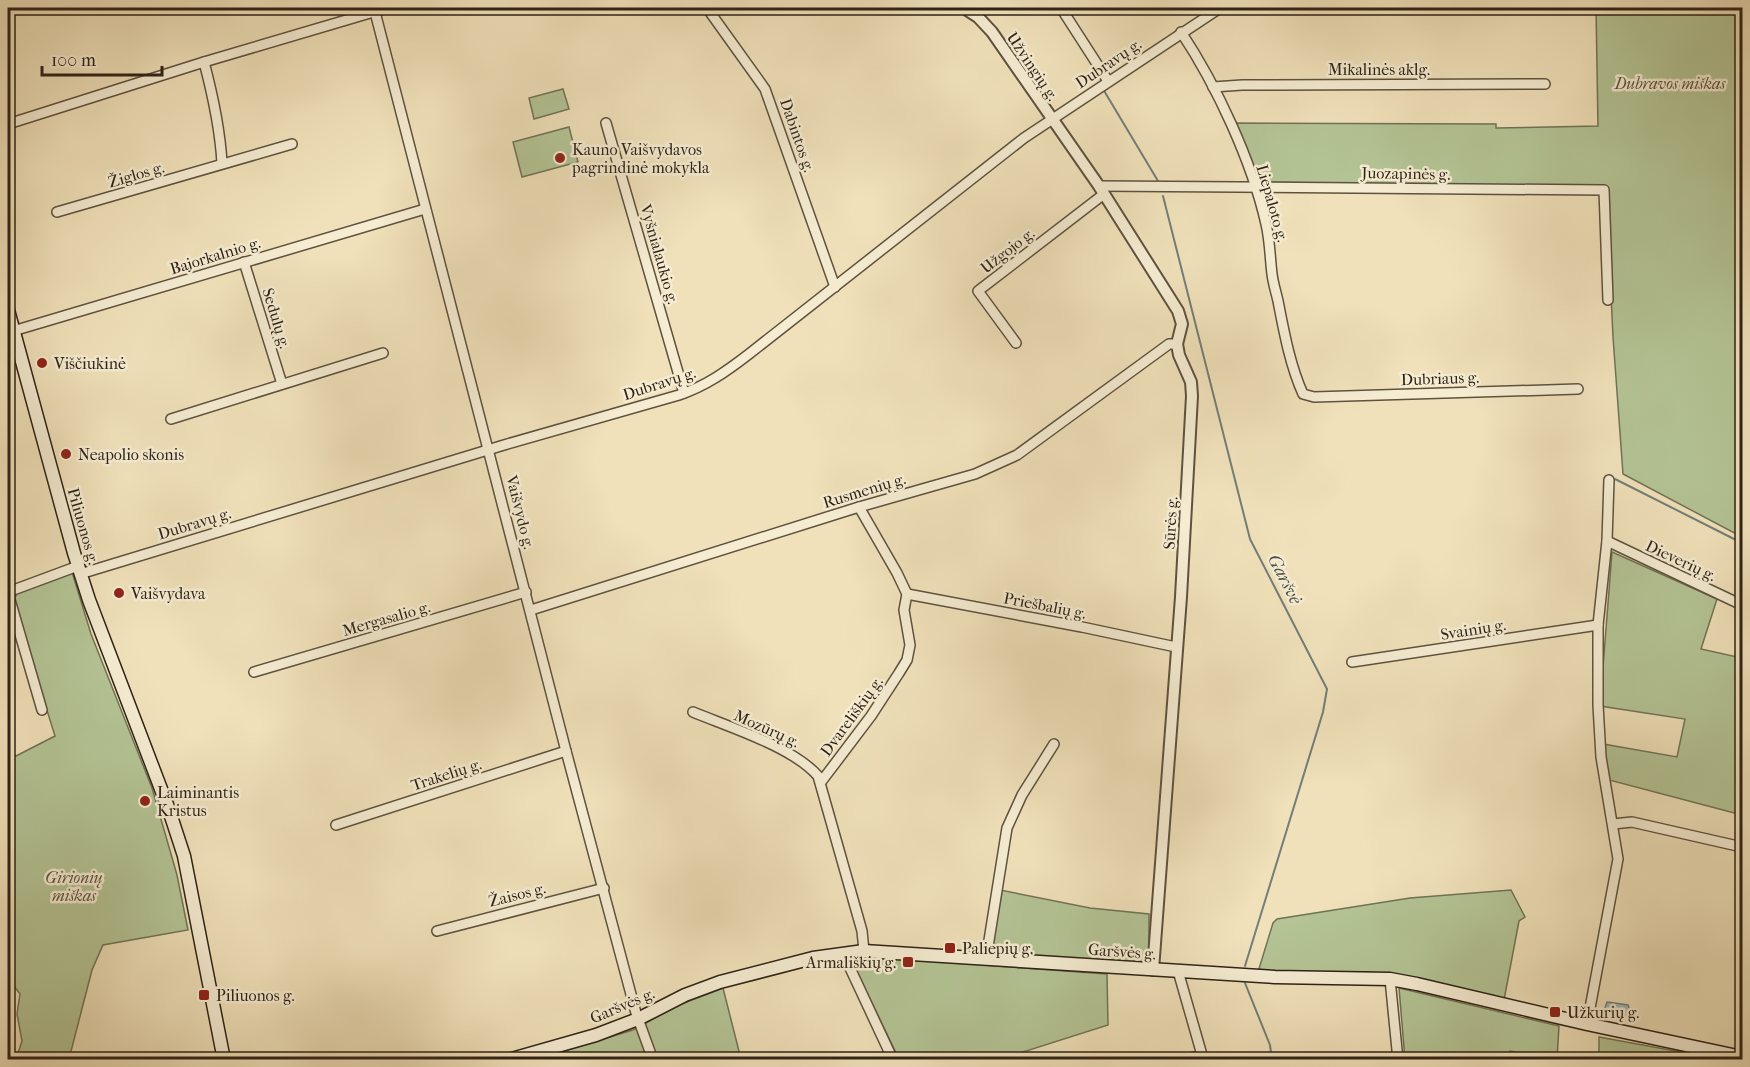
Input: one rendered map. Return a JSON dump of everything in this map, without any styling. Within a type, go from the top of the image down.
[{"type":"main road","name":"Piliuonos g.","points":[[8,310],[79,570],[184,856],[224,1059]]},
{"type":"main road","name":"Garšvės g.","points":[[508,1059],[596,1035],[638,1019],[685,995],[720,982],[843,952],[864,951],[1275,977],[1389,979],[1743,1057]]},
{"type":"street","points":[[8,124],[204,62],[387,8]]},
{"type":"street","name":"Dabintos g.","points":[[706,8],[754,71],[768,96],[835,287]]},
{"type":"street","name":"Užvingių g.","points":[[964,8],[978,17],[992,32],[1051,119]]},
{"type":"street","points":[[1061,8],[1108,81]]},
{"type":"street","name":"Dubravų g.","points":[[8,593],[79,570],[684,393],[718,377],[1051,119],[1220,8]]},
{"type":"street","name":"Vaišvydo g.","points":[[375,12],[566,752],[638,1019],[653,1059]]},
{"type":"street","name":"Liepaloto g.","points":[[1181,32],[1213,87],[1255,186],[1267,224],[1272,276],[1287,343],[1303,394]]},
{"type":"street","points":[[204,62],[221,134],[222,163]]},
{"type":"street","name":"Mikalinės aklg.","points":[[1213,87],[1242,84],[1545,84]]},
{"type":"street","name":"Sūrės g.","points":[[1051,119],[1102,190],[1178,311],[1182,324],[1178,344],[1179,355],[1191,382],[1176,647],[1153,970]]},
{"type":"street","name":"Vyšnialaukio g.","points":[[606,123],[684,393]]},
{"type":"street","name":"Žiglos g.","points":[[57,212],[292,144]]},
{"type":"street","name":"Juozapinės g.","points":[[1102,190],[1255,186],[1604,190],[1608,300]]},
{"type":"street","name":"Užgojo g.","points":[[1016,343],[978,291],[1102,190]]},
{"type":"street","name":"Bajorkalnio g.","points":[[13,331],[425,209]]},
{"type":"street","name":"Sedulų g.","points":[[244,262],[282,384]]},
{"type":"street","name":"Rusmenių g.","points":[[531,610],[859,507],[975,474],[1017,455],[1169,344],[1178,344]]},
{"type":"street","points":[[171,419],[383,353]]},
{"type":"street","name":"Dubriaus g.","points":[[1303,394],[1314,397],[1578,389]]},
{"type":"street","points":[[1587,1024],[1618,859],[1601,757],[1598,705],[1598,625],[1607,542],[1609,480]]},
{"type":"street","name":"Dvareliškių g.","points":[[859,507],[907,594],[904,610],[910,645],[907,660],[871,716],[821,782],[862,931],[864,951]]},
{"type":"street","name":"Dieverių g.","points":[[1607,542],[1743,605]]},
{"type":"street","name":"Mergasalio g.","points":[[254,672],[526,592]]},
{"type":"street","points":[[8,593],[42,710]]},
{"type":"street","name":"Priešbalių g.","points":[[907,594],[1176,647]]},
{"type":"street","name":"Svainių g.","points":[[1352,662],[1598,625]]},
{"type":"street","name":"Mozūrų g.","points":[[693,712],[791,755],[812,769],[821,782]]},
{"type":"street","points":[[986,959],[1007,828],[1022,795],[1054,744]]},
{"type":"street","name":"Trakelių g.","points":[[336,825],[566,752]]},
{"type":"street","points":[[1613,824],[1632,822],[1743,847]]},
{"type":"street","name":"Žaisos g.","points":[[437,931],[604,888]]},
{"type":"street","points":[[843,952],[893,1059]]},
{"type":"street","points":[[1178,971],[1202,1055],[1182,1059]]},
{"type":"street","points":[[1389,979],[1398,1059]]},
{"type":"green space","name":"Dubravos miškas","points":[[1596,8],[1742,8],[1742,537],[1623,474],[1613,337],[1606,187],[1261,182],[1255,174],[1233,123],[1496,124],[1496,128],[1598,126]]},
{"type":"green space","points":[[563,89],[569,109],[534,119],[529,98]]},
{"type":"green space","points":[[569,127],[578,162],[522,177],[513,142]]},
{"type":"green space","points":[[1612,552],[1717,599],[1701,649],[1742,658],[1742,815],[1609,780],[1603,744],[1677,757],[1685,719],[1600,706]]},
{"type":"green space","name":"Girionių miškas","points":[[72,572],[91,634],[152,788],[177,875],[188,930],[103,945],[92,970],[69,1059],[16,1059],[22,1041],[17,1014],[20,994],[8,982],[8,748],[16,756],[55,736],[13,601],[18,592]]},
{"type":"green space","points":[[1000,890],[1090,908],[1149,914],[1149,959],[1140,963],[991,955],[990,949]]},
{"type":"green space","points":[[1511,890],[1525,917],[1519,921],[1504,1000],[1410,977],[1367,972],[1258,972],[1273,923],[1277,919],[1410,898]]},
{"type":"green space","points":[[858,956],[1107,974],[1108,1025],[1001,1059],[899,1059],[853,964],[853,960]]},
{"type":"green space","points":[[723,988],[741,1059],[548,1060],[547,1056],[633,1030],[679,1005]]},
{"type":"green space","points":[[1399,988],[1559,1026],[1557,1059],[1510,1051],[1507,1059],[1405,1059]]},
{"type":"green space","points":[[1599,1037],[1719,1059],[1599,1059]]},
{"type":"water","points":[[1607,1002],[1628,1005],[1631,1014],[1614,1015],[1605,1008]]},
{"type":"waterway","name":"Garšvė","points":[[1103,89],[1158,181]]},
{"type":"waterway","name":"Garšvė","points":[[1163,196],[1250,539],[1327,689],[1323,712],[1245,966]]},
{"type":"waterway","points":[[1615,479],[1742,543]]},
{"type":"waterway","name":"Garšvė","points":[[1245,983],[1270,1045],[1272,1060]]},
{"type":"place","name":"Kauno Vaišvydavos pagrindinė mokykla","points":[[560,158]]},
{"type":"place","name":"Viščiukinė","points":[[42,363]]},
{"type":"place","name":"Neapolio skonis","points":[[66,454]]},
{"type":"place","name":"Vaišvydava","points":[[119,593]]},
{"type":"place","name":"Laiminantis Kristus","points":[[145,801]]},
{"type":"place","name":"Paliepių g.","points":[[950,948]]},
{"type":"place","name":"Armališkių g.","points":[[908,962]]},
{"type":"place","name":"Piliuonos g.","points":[[204,995]]},
{"type":"place","name":"Užkurių g.","points":[[1555,1012]]}]
